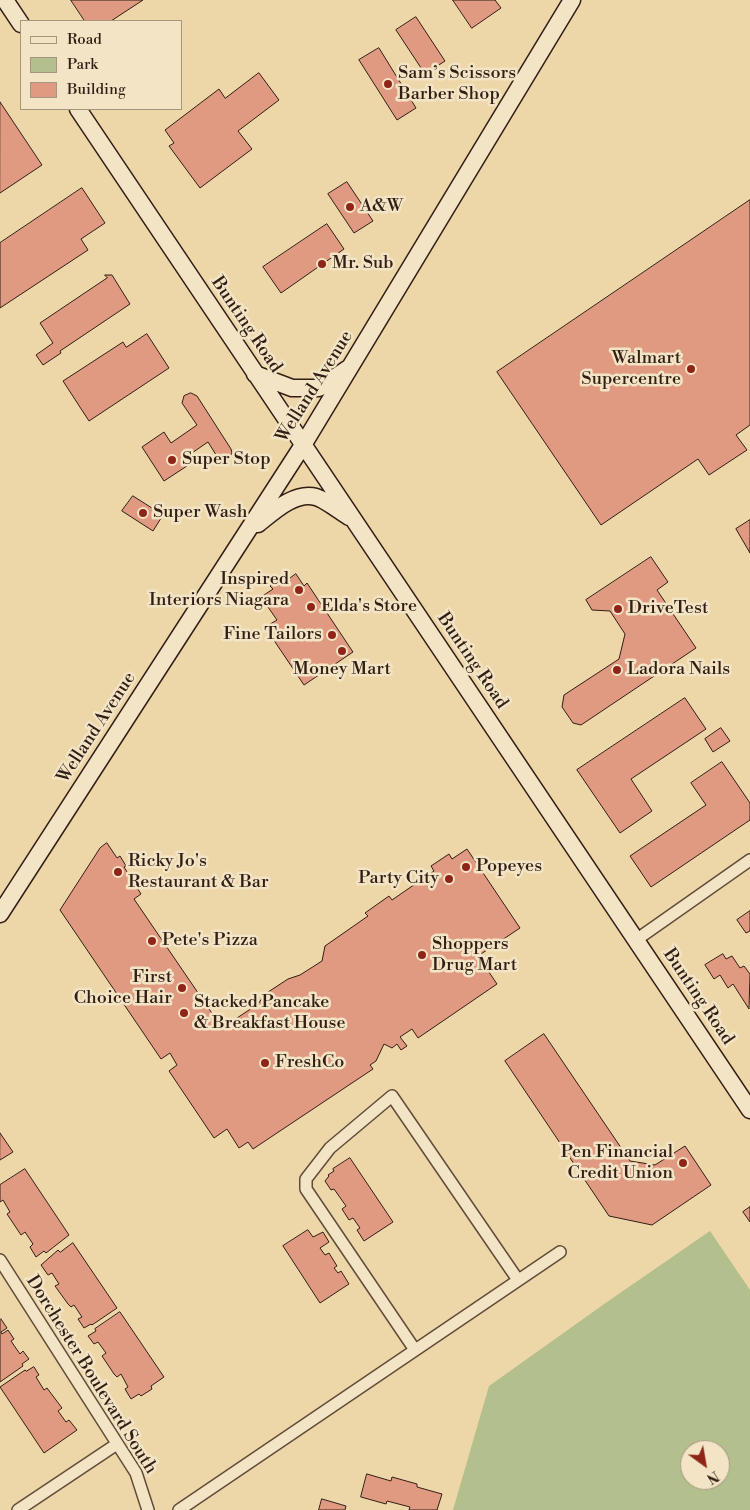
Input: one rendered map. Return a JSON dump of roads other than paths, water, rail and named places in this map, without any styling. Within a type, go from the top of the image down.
[{"type":"main road","points":[[5,0],[20,22]]},
{"type":"main road","name":"Welland Avenue","points":[[0,914],[303,445],[572,0]]},
{"type":"main road","name":"Bunting Road","points":[[79,110],[750,1110]]},
{"type":"main road","points":[[255,374],[292,388],[319,388],[351,367]]},
{"type":"main road","points":[[246,534],[286,502],[304,497],[316,497],[353,520]]},
{"type":"street","points":[[636,940],[750,860]]},
{"type":"street","points":[[415,1350],[306,1189],[306,1179],[330,1148],[392,1096],[518,1280]]},
{"type":"street","points":[[179,1510],[560,1252]]},
{"type":"street","name":"Dorchester Boulevard South","points":[[0,1260],[136,1473],[148,1510]]},
{"type":"street","points":[[18,1510],[117,1444]]},
{"type":"place","name":"Sam’s Scissors Barber Shop","points":[[388,84]]},
{"type":"place","name":"A&W","points":[[350,207]]},
{"type":"place","name":"Mr. Sub","points":[[322,264]]},
{"type":"place","name":"Walmart Supercentre","points":[[691,369]]},
{"type":"place","name":"Super Stop","points":[[172,460]]},
{"type":"place","name":"Super Wash","points":[[143,513]]},
{"type":"place","name":"Inspired Interiors Niagara","points":[[299,590]]},
{"type":"place","name":"Elda's Store","points":[[311,607]]},
{"type":"place","name":"DriveTest","points":[[618,609]]},
{"type":"place","name":"Fine Tailors","points":[[332,635]]},
{"type":"place","name":"Money Mart","points":[[342,651]]},
{"type":"place","name":"Ladora Nails","points":[[617,670]]},
{"type":"place","name":"Popeyes","points":[[466,867]]},
{"type":"place","name":"Ricky Jo's Restaurant & Bar","points":[[118,872]]},
{"type":"place","name":"Party City","points":[[449,879]]},
{"type":"place","name":"Pete's Pizza","points":[[152,941]]},
{"type":"place","name":"Shoppers Drug Mart","points":[[422,955]]},
{"type":"place","name":"First Choice Hair","points":[[182,988]]},
{"type":"place","name":"Stacked Pancake & Breakfast House","points":[[184,1013]]},
{"type":"place","name":"FreshCo","points":[[265,1063]]},
{"type":"place","name":"Pen Financial Credit Union","points":[[683,1163]]}]
